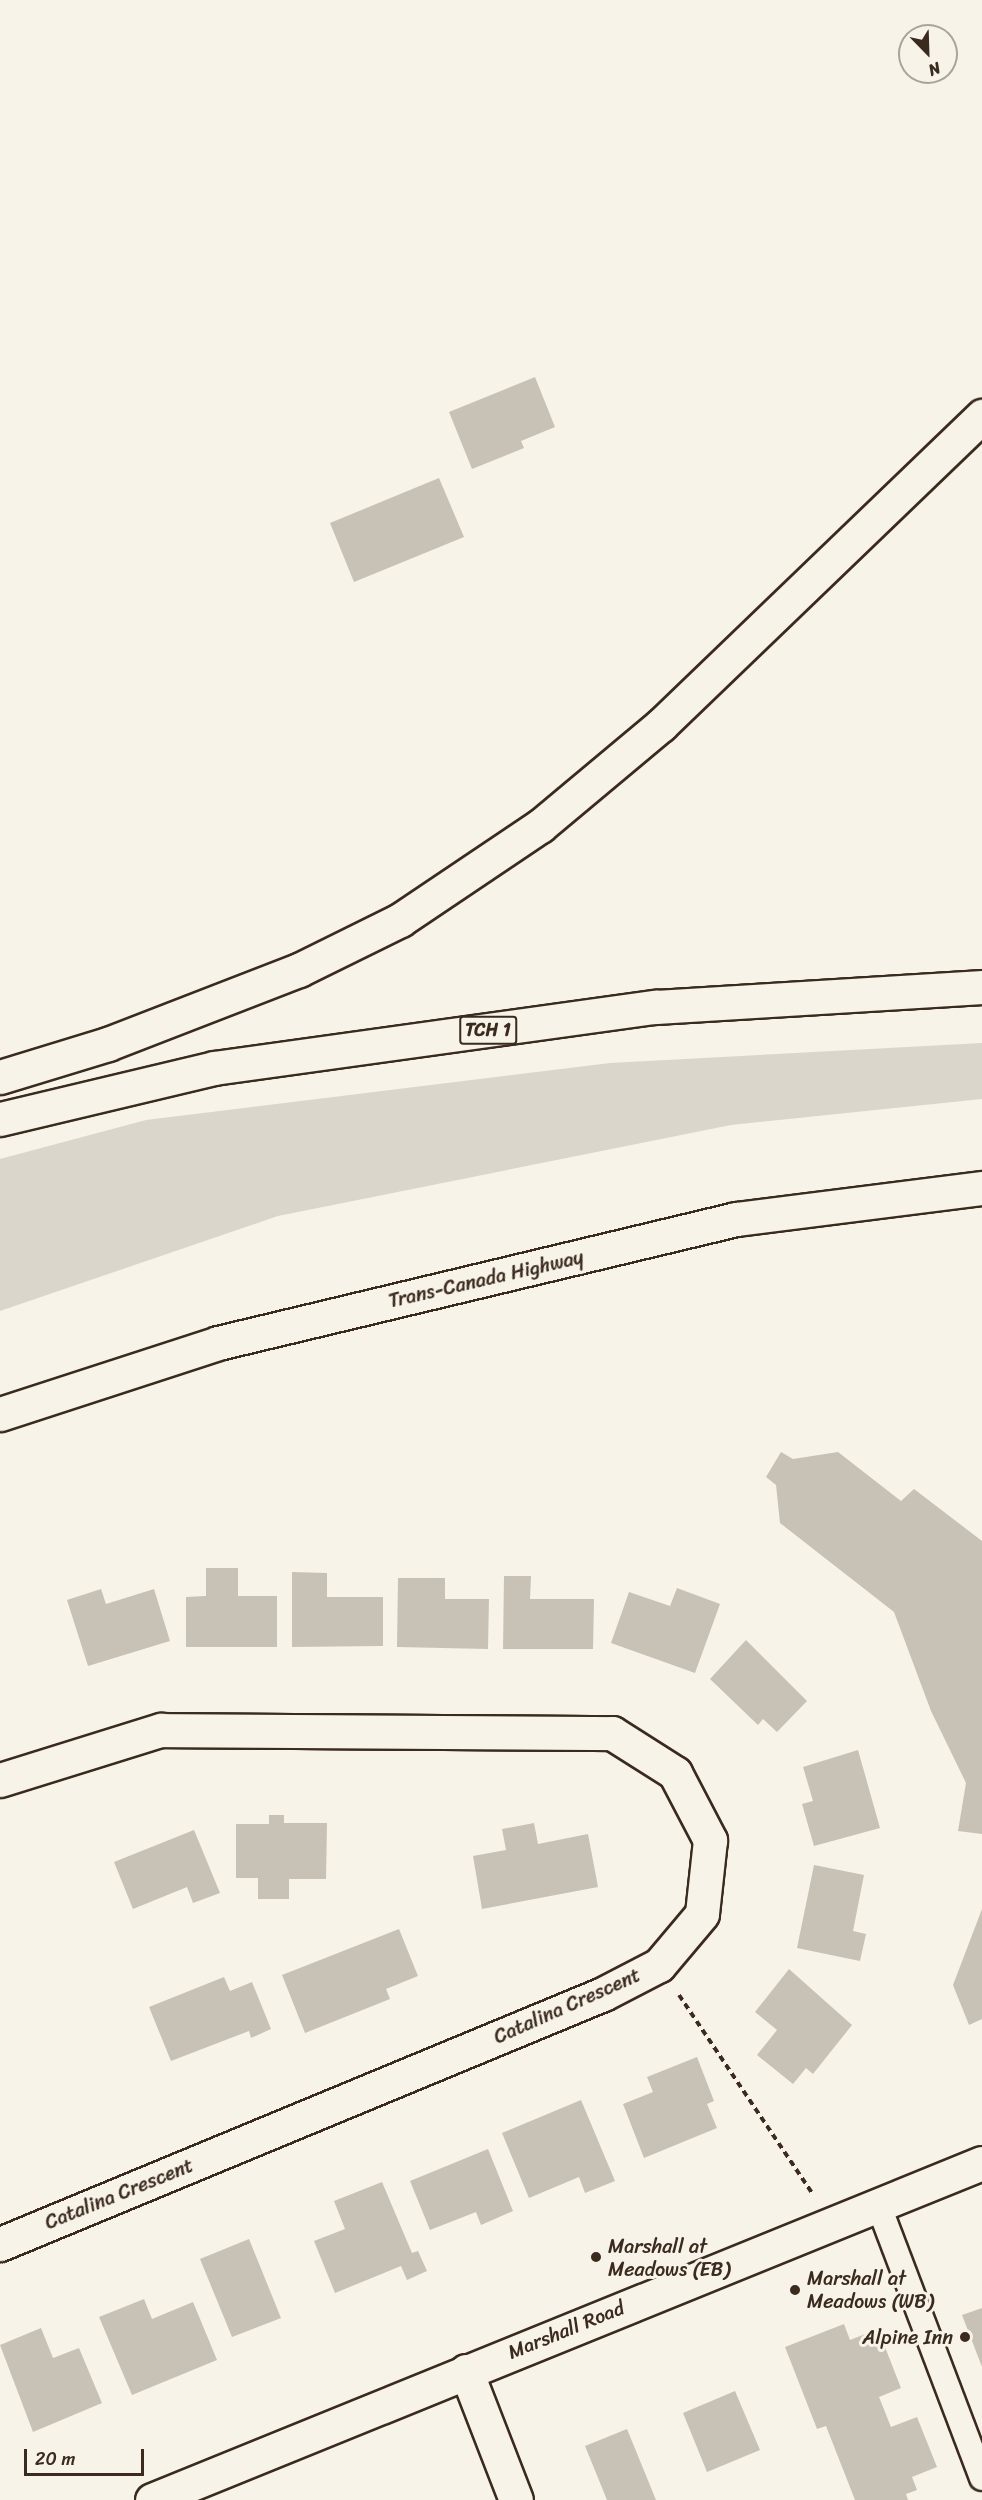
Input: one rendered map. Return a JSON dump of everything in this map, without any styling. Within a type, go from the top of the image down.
[{"type":"main road","points":[[0,1077],[108,1044],[299,970],[400,920],[530,833],[661,725],[982,416]]},
{"type":"main road","name":"TCH 1","points":[[0,1119],[214,1068],[644,1008],[982,987]]},
{"type":"main road","name":"Trans-Canada Highway","points":[[0,1414],[218,1343],[736,1219],[982,1188]]},
{"type":"main road","name":"Catalina Crescent","points":[[0,1780],[161,1730],[612,1733],[675,1773],[710,1840],[702,1914],[659,1965],[603,1994],[0,2244]]},
{"type":"main road","name":"Marshall Road","points":[[152,2500],[982,2163]]},
{"type":"main road","points":[[466,2371],[516,2500]]},
{"type":"lane","points":[[878,2204],[982,2478]]},
{"type":"path","points":[[659,1965],[832,2222]]},
{"type":"shaded area","points":[[982,1043],[982,1099],[731,1125],[278,1216],[0,1311],[0,1159],[146,1120],[610,1063]]},
{"type":"building","points":[[535,377],[555,427],[521,441],[524,448],[472,469],[449,412]]},
{"type":"building","points":[[439,478],[464,537],[354,582],[330,523]]},
{"type":"building","points":[[781,1452],[793,1459],[838,1452],[901,1501],[914,1489],[982,1541],[982,1834],[958,1831],[966,1783],[931,1711],[894,1612],[780,1523],[776,1485],[766,1477]]},
{"type":"building","points":[[206,1568],[238,1568],[238,1596],[277,1596],[277,1647],[186,1647],[186,1597],[206,1596]]},
{"type":"building","points":[[292,1572],[327,1573],[327,1597],[383,1597],[383,1646],[292,1647]]},
{"type":"building","points":[[504,1576],[531,1576],[530,1599],[594,1599],[593,1649],[503,1649]]},
{"type":"building","points":[[398,1578],[445,1578],[445,1599],[489,1599],[488,1649],[397,1647]]},
{"type":"building","points":[[677,1588],[720,1604],[695,1673],[611,1643],[629,1592],[670,1606]]},
{"type":"building","points":[[101,1589],[106,1604],[154,1589],[170,1641],[88,1666],[67,1600]]},
{"type":"building","points":[[746,1640],[807,1701],[777,1732],[763,1719],[758,1725],[710,1679]]},
{"type":"building","points":[[858,1750],[880,1828],[814,1846],[802,1804],[813,1801],[803,1767]]},
{"type":"building","points":[[269,1815],[284,1815],[284,1823],[327,1823],[326,1879],[289,1879],[289,1899],[258,1899],[258,1878],[236,1878],[236,1824],[269,1824]]},
{"type":"building","points":[[534,1823],[538,1844],[588,1834],[598,1887],[482,1909],[473,1856],[506,1850],[502,1829]]},
{"type":"building","points":[[194,1830],[220,1893],[193,1903],[187,1887],[133,1909],[114,1862]]},
{"type":"building","points":[[814,1865],[864,1875],[853,1931],[866,1934],[860,1961],[797,1948]]},
{"type":"building","points":[[982,1909],[982,2019],[969,2025],[953,1985]]},
{"type":"building","points":[[399,1929],[418,1976],[386,1989],[390,1999],[305,2033],[282,1975]]},
{"type":"building","points":[[789,1969],[852,2025],[813,2074],[806,2068],[793,2084],[757,2055],[777,2030],[755,2012]]},
{"type":"building","points":[[224,1977],[230,1991],[252,1982],[271,2029],[251,2038],[249,2031],[171,2061],[149,2007]]},
{"type":"building","points":[[697,2057],[714,2101],[707,2104],[717,2128],[644,2158],[623,2104],[653,2092],[647,2077]]},
{"type":"building","points":[[581,2100],[615,2181],[585,2193],[579,2177],[529,2198],[502,2133]]},
{"type":"building","points":[[488,2149],[513,2211],[481,2225],[476,2212],[430,2230],[410,2181]]},
{"type":"building","points":[[382,2182],[412,2253],[418,2251],[427,2271],[407,2280],[401,2266],[335,2293],[314,2241],[345,2229],[334,2201]]},
{"type":"building","points":[[249,2239],[281,2318],[232,2337],[200,2259]]},
{"type":"building","points":[[144,2299],[152,2319],[193,2302],[217,2360],[132,2395],[99,2317]]},
{"type":"building","points":[[982,2308],[982,2367],[962,2315]]},
{"type":"building","points":[[844,2324],[850,2340],[878,2329],[901,2388],[879,2397],[891,2427],[917,2417],[937,2467],[912,2477],[917,2490],[906,2494],[908,2500],[855,2500],[826,2426],[817,2429],[785,2347]]},
{"type":"building","points":[[41,2328],[53,2358],[79,2348],[102,2403],[33,2432],[0,2345]]},
{"type":"building","points":[[735,2391],[760,2450],[707,2472],[683,2413]]},
{"type":"building","points":[[627,2429],[656,2500],[607,2500],[585,2446]]},
{"type":"place","name":"Marshall at Meadows (EB)","points":[[596,2257]]},
{"type":"place","name":"Marshall at Meadows (WB)","points":[[795,2290]]},
{"type":"place","name":"Alpine Inn","points":[[965,2337]]}]
